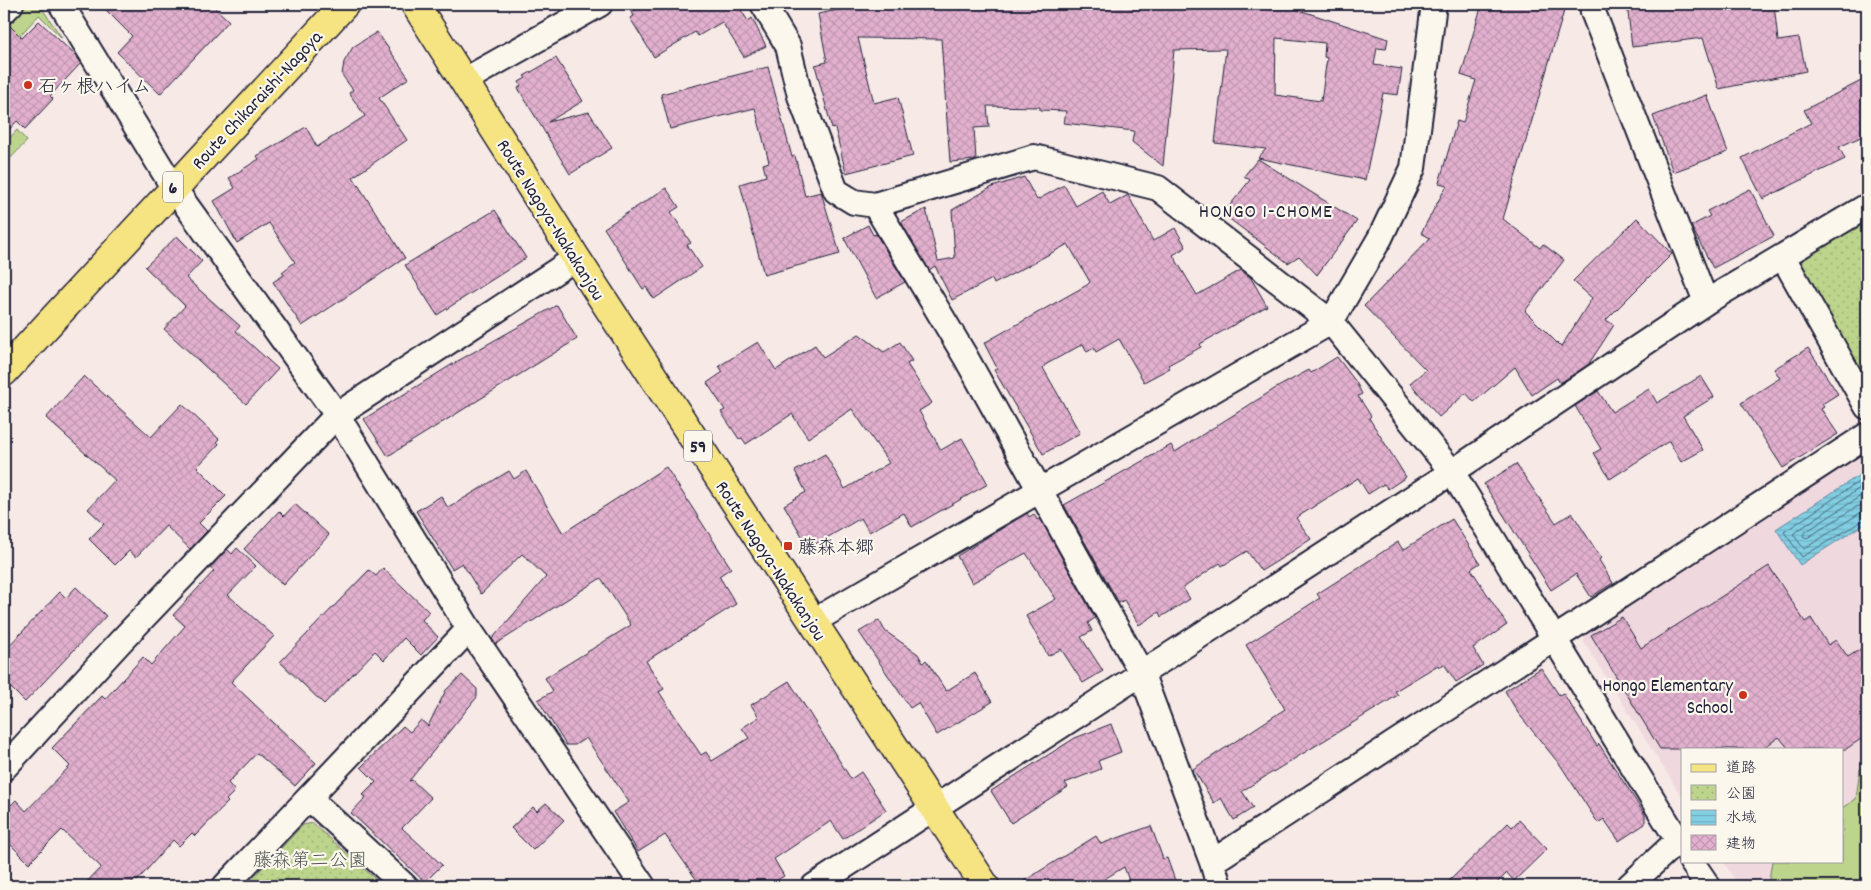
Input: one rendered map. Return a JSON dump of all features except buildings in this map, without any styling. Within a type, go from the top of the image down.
[{"type":"main road","name":"Route Chikaraishi-Nagoya","points":[[4,372],[173,187],[345,4]]},
{"type":"main road","name":"Route Nagoya-Nakakanjou","points":[[415,4],[576,258],[812,622],[935,806],[985,886]]},
{"type":"street","points":[[4,12],[11,4]]},
{"type":"street","points":[[61,4],[173,187],[337,415],[469,629],[642,886]]},
{"type":"street","points":[[464,80],[600,4]]},
{"type":"street","points":[[763,4],[788,46],[800,96],[836,191],[854,202],[875,205],[1034,157],[1158,188],[1331,322],[1452,472],[1680,843],[1628,886]]},
{"type":"street","points":[[812,622],[1038,489],[1331,322],[1380,238],[1413,168],[1434,4]]},
{"type":"street","points":[[1592,4],[1593,12],[1706,302]]},
{"type":"street","points":[[875,205],[965,356],[1141,672],[1212,862],[1219,886]]},
{"type":"street","points":[[814,886],[1141,672],[1452,472],[1706,302],[1867,206]]},
{"type":"street","points":[[1783,257],[1867,408]]},
{"type":"street","points":[[4,768],[120,642],[337,415],[576,258]]},
{"type":"street","points":[[1212,862],[1867,435]]},
{"type":"street","points":[[225,886],[469,629]]},
{"type":"street","points":[[309,798],[405,886]]},
{"type":"street","points":[[1693,862],[1708,886]]},
{"type":"shaded area","name":"Hongo Elementary School","points":[[1867,449],[1867,886],[1739,886],[1724,862],[1844,862],[1844,748],[1681,748],[1681,795],[1584,642],[1586,632]]},
{"type":"green space","points":[[27,4],[39,4],[62,38],[39,15],[9,47],[4,42],[4,28]]},
{"type":"green space","points":[[17,130],[27,141],[4,165],[4,144]]},
{"type":"green space","points":[[1867,207],[1867,403],[1785,258]]},
{"type":"green space","points":[[1867,765],[1867,886],[1768,886],[1772,862],[1844,862],[1844,807],[1856,799],[1860,769]]},
{"type":"green space","name":"藤森第二公園","points":[[313,823],[383,886],[245,886],[303,825]]},
{"type":"water","points":[[1867,470],[1867,522],[1800,565],[1776,529]]},
{"type":"place","name":"石ヶ根ハイム","points":[[28,85]]},
{"type":"place","name":"藤森本郷","points":[[788,546]]},
{"type":"place","name":"Hongo Elementary School","points":[[1743,695]]},
{"type":"district","name":"HONGO 1-CHOME","points":[[1266,210]]}]
